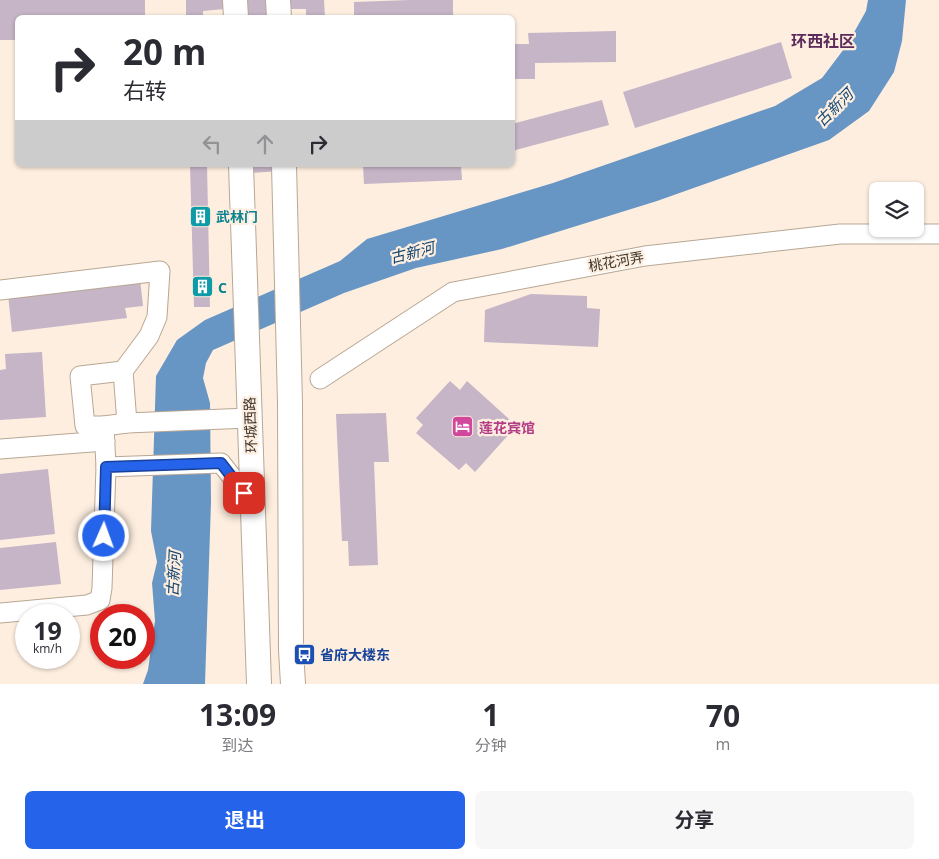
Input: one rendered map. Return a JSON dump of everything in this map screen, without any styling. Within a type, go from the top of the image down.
[{"type":"main road","points":[[235,0],[236,15]]},
{"type":"main road","points":[[278,0],[279,15]]},
{"type":"main road","name":"环城西路","points":[[242,167],[259,684]]},
{"type":"main road","points":[[284,167],[290,413],[291,650],[293,684]]},
{"type":"street","name":"桃花河弄","points":[[320,379],[453,292],[645,256],[840,234],[939,234]]},
{"type":"street","points":[[0,290],[160,271],[157,317],[149,336],[123,371],[127,423]]},
{"type":"street","points":[[104,434],[85,426],[80,376],[123,371]]},
{"type":"street","points":[[0,449],[104,434],[127,423],[249,418]]},
{"type":"street","points":[[0,613],[87,605],[100,600],[106,467],[104,434]]},
{"type":"street","points":[[106,467],[221,463],[253,504]]},
{"type":"water","name":"古新河","points":[[868,0],[906,0],[902,41],[894,72],[869,111],[829,140],[657,201],[502,249],[416,268],[344,293],[213,350],[206,363],[203,378],[210,403],[211,502],[205,684],[143,684],[148,669],[155,669],[155,604],[152,583],[157,562],[151,531],[156,376],[177,340],[205,320],[340,261],[367,239],[553,183],[775,106],[822,78],[847,45],[866,11]]},
{"type":"building","points":[[0,0],[145,0],[145,15],[15,15],[15,40],[0,40]]},
{"type":"building","points":[[186,0],[324,0],[325,15],[306,15],[306,9],[288,9],[289,15],[225,15],[225,9],[203,11],[203,15],[186,15]]},
{"type":"building","points":[[453,0],[453,15],[354,15],[354,2]]},
{"type":"building","points":[[616,31],[616,62],[535,63],[535,79],[515,79],[515,44],[529,44],[528,33]]},
{"type":"building","points":[[781,42],[792,78],[635,128],[623,92]]},
{"type":"building","points":[[602,100],[609,125],[515,150],[515,123]]},
{"type":"building","name":"武林门","points":[[190,167],[207,167],[210,307],[194,307]]},
{"type":"building","name":"武林门","points":[[233,167],[295,167],[295,170],[234,174]]},
{"type":"building","points":[[363,167],[461,167],[462,180],[364,184]]},
{"type":"building","points":[[140,279],[143,306],[125,308],[127,318],[12,332],[8,295]]},
{"type":"building","points":[[531,294],[587,296],[587,308],[600,309],[598,347],[484,342],[485,310]]},
{"type":"building","points":[[42,352],[46,417],[0,420],[0,370],[6,369],[5,354]]},
{"type":"building","points":[[450,381],[460,390],[467,381],[509,419],[503,427],[510,433],[475,472],[466,463],[459,470],[416,433],[423,425],[416,418]]},
{"type":"building","points":[[386,413],[389,462],[374,462],[378,565],[349,566],[348,541],[342,541],[336,414]]},
{"type":"building","points":[[48,469],[55,534],[0,540],[0,474]]},
{"type":"building","points":[[56,542],[61,584],[0,590],[0,548]]},
{"type":"place","name":"武林门","points":[[200,216]]},
{"type":"place","name":"C","points":[[202,287]]},
{"type":"place","name":"莲花宾馆","points":[[463,427]]},
{"type":"place","name":"省府大楼东","points":[[304,654]]},
{"type":"district","name":"环西社区","points":[[823,41]]},
{"type":"route","points":[[104,536],[106,467],[221,463],[244,493]]}]
